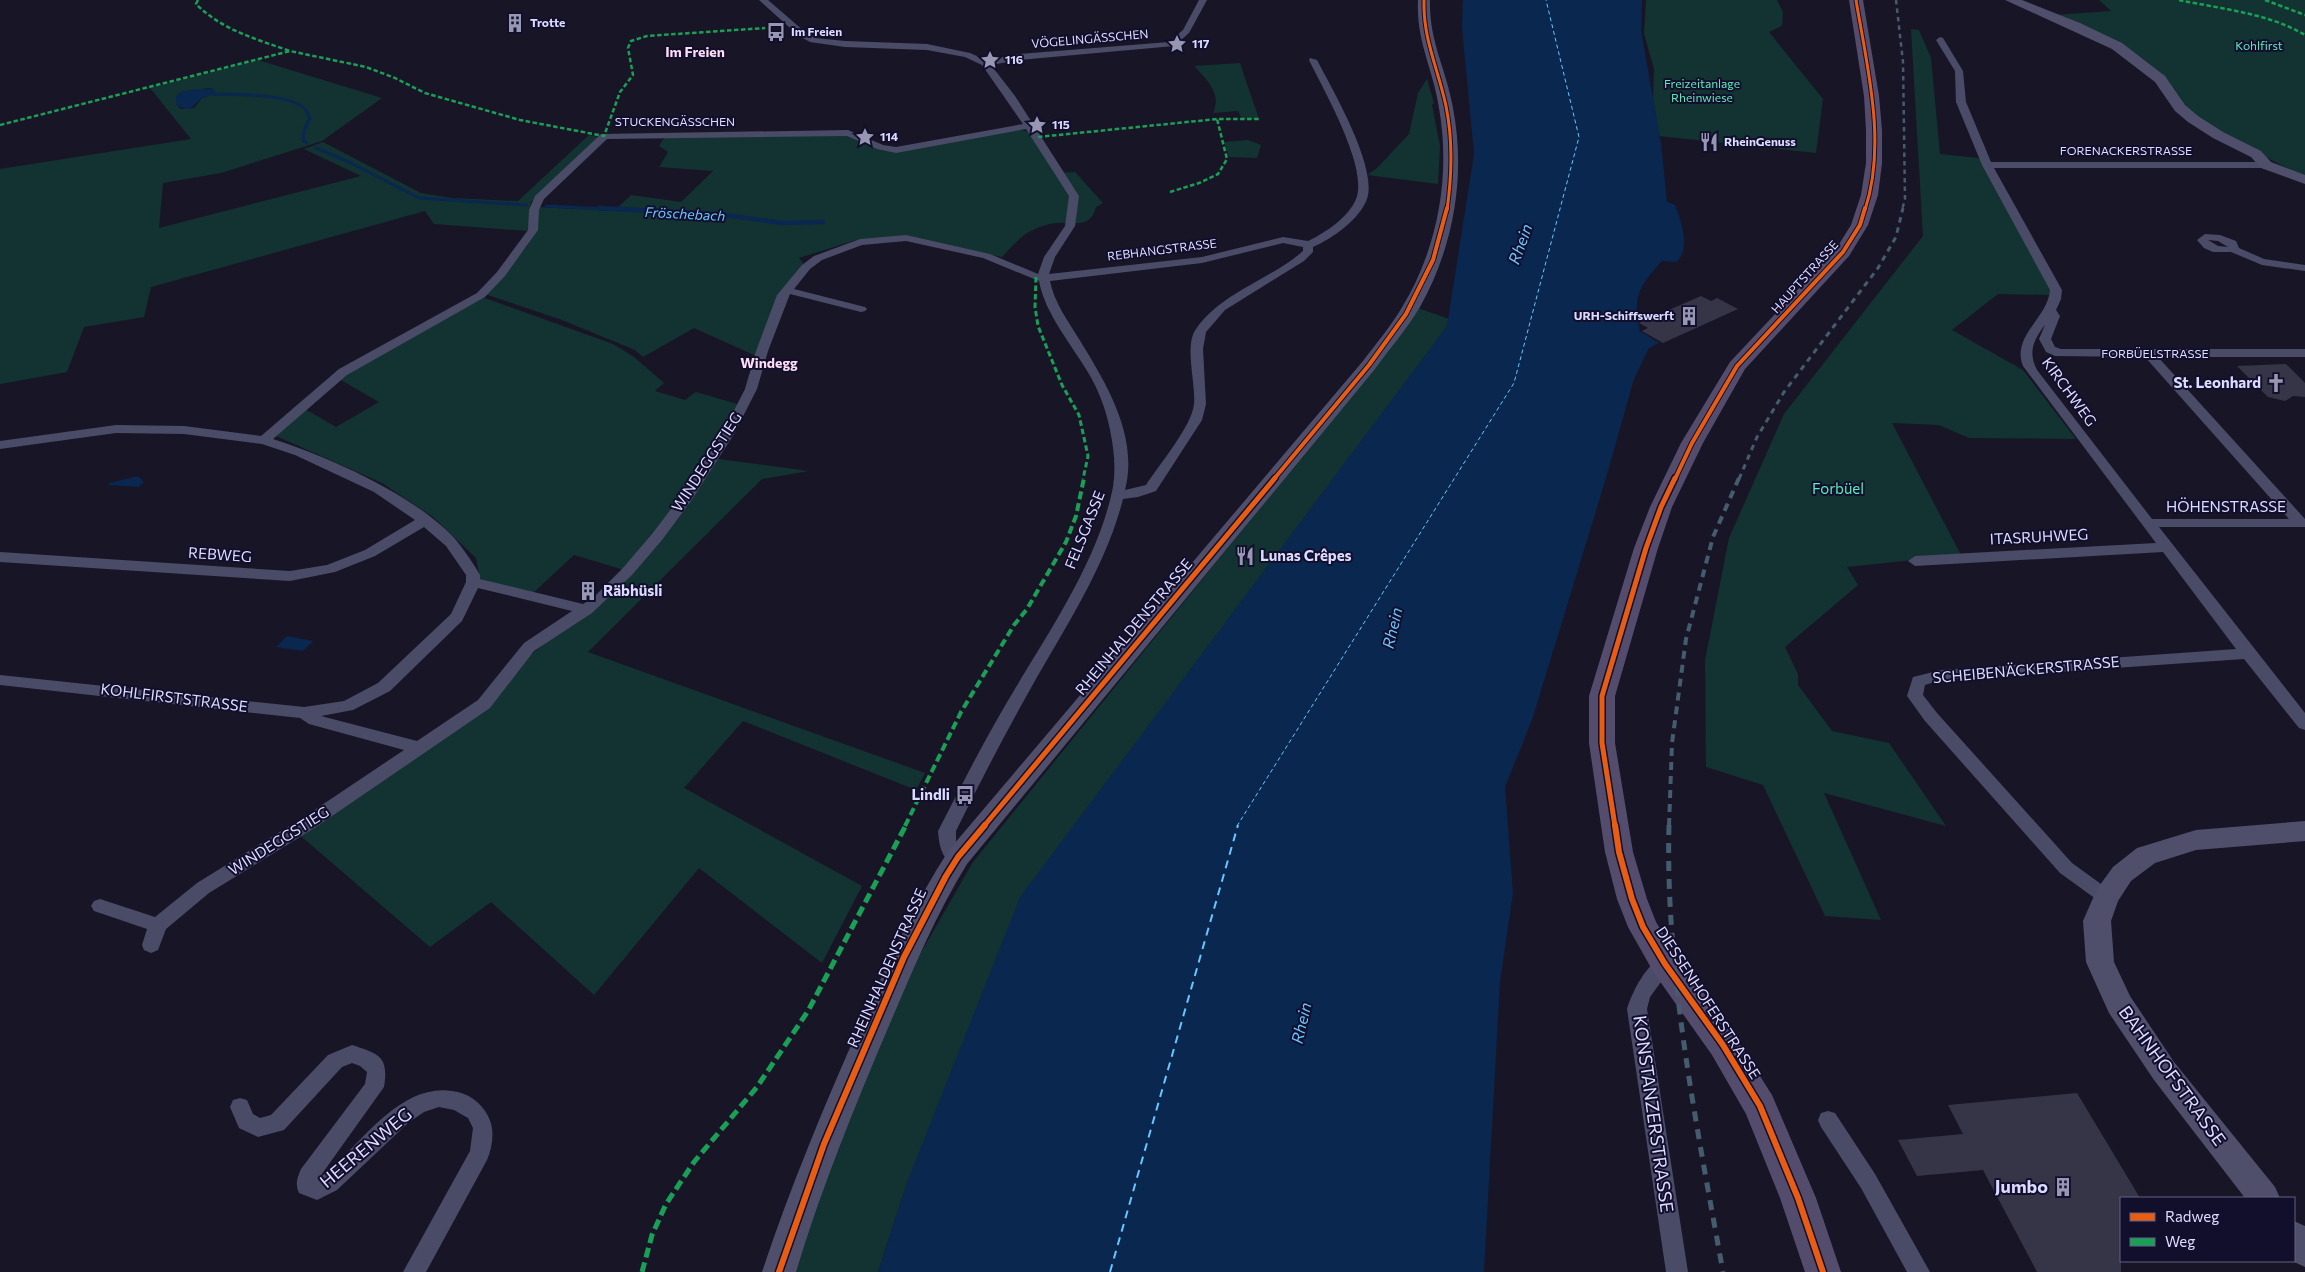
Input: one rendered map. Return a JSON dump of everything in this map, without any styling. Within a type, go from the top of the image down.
[{"type":"main road","name":"RHEINHALDENSTRASSE","points":[[779,1272],[790,1235],[865,1046],[923,915],[938,886],[958,857],[1369,365],[1411,306],[1431,264],[1444,222],[1451,190],[1453,158],[1446,102],[1425,37],[1424,0]]},
{"type":"main road","name":"HAUPTSTRASSE","points":[[1716,403],[1737,366],[1854,238],[1866,213],[1872,180],[1873,120],[1856,0]]},
{"type":"main road","points":[[2011,0],[2076,26],[2129,54],[2160,78],[2180,108],[2192,119],[2218,135],[2256,154],[2266,164],[2305,180]]},
{"type":"main road","name":"DIESSENHOFERSTRASSE","points":[[1716,403],[1692,443],[1661,507],[1646,548],[1602,696],[1602,743],[1619,852],[1640,920],[1665,964],[1723,1045],[1760,1106],[1798,1198],[1823,1272]]},
{"type":"main road","name":"BAHNHOFSTRASSE","points":[[2263,1197],[2164,1070],[2120,1004],[2100,962],[2097,921],[2106,897],[2122,874],[2146,855],[2196,840],[2305,831]]},
{"type":"main road","points":[[2295,1238],[2305,1251]]},
{"type":"street","points":[[763,0],[802,34],[814,40],[845,44],[927,47],[960,53],[985,63],[1010,96],[1028,126],[1038,137],[1074,196],[1074,212],[1070,226],[1045,268],[1044,278]]},
{"type":"street","name":"VÖGELINGÄSSCHEN","points":[[985,63],[1019,57],[1171,44],[1180,40],[1184,35],[1203,0]]},
{"type":"street","name":"KIRCHWEG","points":[[1940,40],[1959,71],[1961,102],[1987,165],[2054,286],[2056,297],[2050,310],[2033,333],[2026,347],[2026,357],[2031,371],[2147,523],[2305,724]]},
{"type":"street","points":[[1119,495],[1138,493],[1151,488],[1196,420],[1200,404],[1197,349],[1200,332],[1221,308],[1300,259],[1308,252],[1308,245],[1328,234],[1347,217],[1362,198],[1364,176],[1351,137],[1313,60]]},
{"type":"street","name":"STUCKENGÄSSCHEN","points":[[264,440],[343,372],[481,295],[501,274],[533,230],[534,210],[539,198],[604,136],[848,133],[880,147],[896,150],[1028,126]]},
{"type":"street","name":"FORENACKERSTRASSE","points":[[1987,165],[2266,164]]},
{"type":"street","name":"WINDEGGSTIEG","points":[[151,945],[158,926],[203,888],[310,822],[484,704],[529,647],[587,610],[628,572],[686,498],[728,434],[751,389],[762,351],[786,290],[806,267],[818,258],[860,242],[906,238],[986,256],[1036,277],[1044,278]]},
{"type":"street","name":"REBHANGSTRASSE","points":[[1044,278],[1202,260],[1283,240],[1297,241],[1308,245]]},
{"type":"street","points":[[2232,249],[2262,262],[2305,268]]},
{"type":"street","name":"FELSGASSE","points":[[958,857],[948,848],[947,831],[1010,710],[1096,556],[1119,495],[1121,458],[1114,419],[1102,386],[1052,301],[1044,278]]},
{"type":"street","points":[[786,290],[861,309]]},
{"type":"street","name":"FORBÜELSTRASSE","points":[[2050,310],[2054,316],[2045,339],[2050,349],[2054,352],[2069,354],[2305,354]]},
{"type":"street","points":[[2149,354],[2302,523]]},
{"type":"street","points":[[0,445],[116,428],[184,430],[264,440],[300,452],[379,489],[425,520],[451,543],[472,575],[473,582],[587,610]]},
{"type":"street","name":"REBWEG","points":[[0,557],[290,576],[330,569],[370,554],[425,520]]},
{"type":"street","name":"HÖHENSTRASSE","points":[[2147,523],[2302,523]]},
{"type":"street","name":"ITASRUHWEG","points":[[1915,561],[1997,554],[2166,547]]},
{"type":"street","name":"KOHLFIRSTSTRASSE","points":[[0,680],[304,713],[347,706],[384,687],[457,617],[473,582]]},
{"type":"street","name":"SCHEIBENÄCKERSTRASSE","points":[[2106,897],[2066,868],[1931,717],[1915,696],[1918,681],[1941,675],[2248,653]]},
{"type":"street","points":[[304,713],[315,720],[419,748]]},
{"type":"street","points":[[100,906],[158,926]]},
{"type":"street","name":"KONSTANZERSTRASSE","points":[[1665,964],[1641,994],[1637,1009],[1677,1272]]},
{"type":"street","name":"HEERENWEG","points":[[240,1107],[246,1121],[258,1128],[267,1126],[277,1123],[335,1061],[352,1054],[367,1059],[377,1069],[374,1087],[308,1176],[306,1186],[317,1190],[330,1183],[400,1116],[418,1104],[439,1098],[458,1100],[474,1111],[483,1127],[480,1153],[414,1272]]},
{"type":"street","points":[[1828,1120],[1868,1181],[1919,1272]]},
{"type":"green space","name":"Freizeitanlage Rheinwiese","points":[[1646,0],[1777,0],[1783,12],[1782,26],[1769,32],[1823,99],[1816,153],[1659,136],[1653,98],[1654,69],[1644,34]]},
{"type":"green space","name":"Kohlfirst","points":[[2099,0],[2305,0],[2305,177],[2218,133],[2191,115],[2174,89],[2145,60],[2095,33],[2053,15],[2111,11]]},
{"type":"green space","name":"Forbüel","points":[[1911,29],[1919,30],[1931,58],[1940,154],[1979,158],[2049,281],[2053,295],[1998,294],[1952,330],[2023,370],[2076,439],[1969,438],[1939,425],[1892,423],[1961,555],[1847,567],[1858,585],[1785,647],[1798,674],[1798,685],[1832,731],[1889,743],[1946,826],[1824,793],[1881,920],[1825,916],[1763,785],[1706,767],[1705,660],[1729,538],[1784,414],[1923,236]]},
{"type":"green space","points":[[258,60],[382,98],[322,141],[221,173],[163,183],[159,228],[361,176],[304,149],[323,142],[421,193],[451,198],[518,201],[589,135],[598,137],[531,202],[528,231],[434,224],[425,211],[151,287],[144,317],[84,327],[67,372],[0,384],[0,169],[191,139],[150,88]],"holes":[[[208,88],[214,89],[214,94],[202,98],[194,108],[181,109],[176,104],[176,97],[181,92]]]},
{"type":"green space","points":[[1240,63],[1259,119],[1242,119],[1238,111],[1213,113],[1216,99],[1212,87],[1194,66]]},
{"type":"green space","points":[[1427,79],[1434,103],[1432,105],[1440,146],[1438,184],[1367,175],[1377,168],[1409,134],[1418,93]]},
{"type":"green space","points":[[1007,130],[1022,130],[1031,133],[1057,173],[1075,172],[1103,203],[1096,207],[1090,219],[1081,223],[1054,223],[1037,228],[1023,236],[1002,257],[899,236],[856,240],[799,258],[805,266],[780,291],[756,356],[694,328],[643,357],[635,350],[562,320],[485,294],[527,246],[536,231],[538,207],[614,211],[631,195],[681,202],[713,171],[659,167],[668,152],[659,146],[664,138],[842,134],[894,152]]},
{"type":"green space","points":[[1248,140],[1261,145],[1257,158],[1229,157],[1224,142]]},
{"type":"green space","points":[[482,297],[613,344],[634,357],[664,383],[655,391],[685,400],[696,392],[741,405],[711,458],[809,471],[762,479],[588,652],[925,773],[916,790],[743,721],[684,788],[862,886],[822,963],[699,868],[594,995],[491,902],[430,947],[296,832],[479,714],[526,659],[631,572],[574,555],[533,593],[480,579],[476,558],[433,517],[382,483],[276,436],[305,409],[336,427],[379,402],[341,380],[351,372]]},
{"type":"green space","points":[[1418,308],[1449,319],[1447,326],[908,1180],[878,1272],[785,1272],[857,1064],[973,862],[1385,354]]},
{"type":"water","name":"Rhein","points":[[1463,0],[1642,0],[1641,31],[1661,143],[1667,202],[1675,205],[1684,234],[1683,249],[1677,262],[1662,261],[1639,293],[1637,309],[1640,331],[1659,343],[1649,348],[1634,379],[1606,478],[1532,720],[1505,787],[1513,893],[1500,982],[1484,1272],[878,1272],[908,1180],[1020,897],[1447,326],[1474,154],[1462,28]]},
{"type":"water","points":[[194,89],[214,89],[215,91],[214,94],[201,99],[187,109],[176,104],[176,97],[181,92]]},
{"type":"water","points":[[138,476],[144,482],[139,487],[109,485],[109,483]]},
{"type":"water","points":[[287,636],[313,641],[303,651],[276,647]]},
{"type":"building","name":"URH-Schiffswerft","points":[[1701,296],[1711,301],[1717,298],[1738,309],[1663,343],[1642,331],[1648,328],[1639,323]]},
{"type":"building","name":"St. Leonhard","points":[[2286,364],[2305,383],[2305,397],[2293,396],[2285,401],[2268,397],[2237,366]]},
{"type":"building","name":"Jumbo","points":[[2077,1093],[2139,1197],[2120,1197],[2121,1272],[2037,1272],[1983,1170],[1917,1176],[1898,1140],[1963,1134],[1948,1105]]},
{"type":"waterway","name":"Fröschebach","points":[[214,94],[274,97],[296,103],[305,109],[310,118],[304,130],[303,141],[307,143]]},
{"type":"waterway","name":"Fröschebach","points":[[316,148],[349,162],[419,198],[526,205]]},
{"type":"waterway","name":"Fröschebach","points":[[546,206],[626,210]]},
{"type":"waterway","name":"Fröschebach","points":[[599,208],[717,214],[783,223],[823,222]]},
{"type":"ferry route","points":[[1237,826],[1514,383],[1579,137],[1546,0]]},
{"type":"ferry route","points":[[1110,1272],[1238,825]]},
{"type":"railway","points":[[1896,0],[1903,62],[1905,199],[1902,210]]},
{"type":"railway","points":[[1739,479],[1757,437],[1784,392],[1878,268],[1896,237],[1903,208]]},
{"type":"railway","points":[[1669,826],[1672,743],[1686,639],[1713,537],[1739,478]]},
{"type":"railway","points":[[1669,826],[1669,880],[1677,993],[1693,1106],[1723,1272]]},
{"type":"marked path","points":[[198,0],[196,4],[205,13],[227,28],[290,51]]},
{"type":"marked path","points":[[2179,0],[2264,19],[2295,29],[2305,35]]},
{"type":"marked path","points":[[2265,0],[2305,15]]},
{"type":"marked path","points":[[0,125],[290,51],[366,67],[395,78],[425,93],[520,120],[604,136],[620,92],[633,75],[628,48],[631,41],[647,36],[765,28]]},
{"type":"marked path","points":[[1038,137],[1217,119],[1261,119]]},
{"type":"marked path","points":[[1170,192],[1199,183],[1218,174],[1227,159],[1217,119]]},
{"type":"marked path","points":[[642,1272],[652,1235],[666,1204],[694,1162],[757,1087],[808,1011],[928,782],[961,712],[1014,625],[1027,609],[1066,542],[1076,516],[1088,456],[1079,415],[1062,385],[1038,326],[1035,307],[1036,277]]},
{"type":"cycle path","points":[[779,1272],[812,1176],[895,978],[934,896],[958,857],[1369,365],[1411,307],[1423,284],[1433,260],[1447,210],[1451,158],[1446,106],[1427,43],[1423,16],[1424,0]]},
{"type":"cycle path","points":[[1823,1272],[1798,1198],[1760,1106],[1723,1045],[1665,964],[1643,927],[1632,899],[1619,852],[1602,743],[1602,696],[1646,548],[1661,507],[1692,443],[1737,366],[1843,252],[1860,225],[1870,195],[1874,163],[1874,130],[1867,63],[1856,0]]},
{"type":"place","name":"Trotte","points":[[515,23]]},
{"type":"place","name":"Im Freien","points":[[776,32]]},
{"type":"place","name":"117","points":[[1177,44]]},
{"type":"place","name":"116","points":[[990,60]]},
{"type":"place","name":"115","points":[[1037,125]]},
{"type":"place","name":"114","points":[[865,137]]},
{"type":"place","name":"RheinGenuss","points":[[1709,142]]},
{"type":"place","name":"URH-Schiffswerft","points":[[1689,316]]},
{"type":"place","name":"St. Leonhard","points":[[2276,383]]},
{"type":"place","name":"Lunas Crêpes","points":[[1245,556]]},
{"type":"place","name":"Räbhüsli","points":[[588,591]]},
{"type":"place","name":"Lindli","points":[[965,795]]},
{"type":"place","name":"Jumbo","points":[[2063,1187]]},
{"type":"district","name":"Im Freien","points":[[695,52]]},
{"type":"district","name":"Windegg","points":[[769,363]]}]
